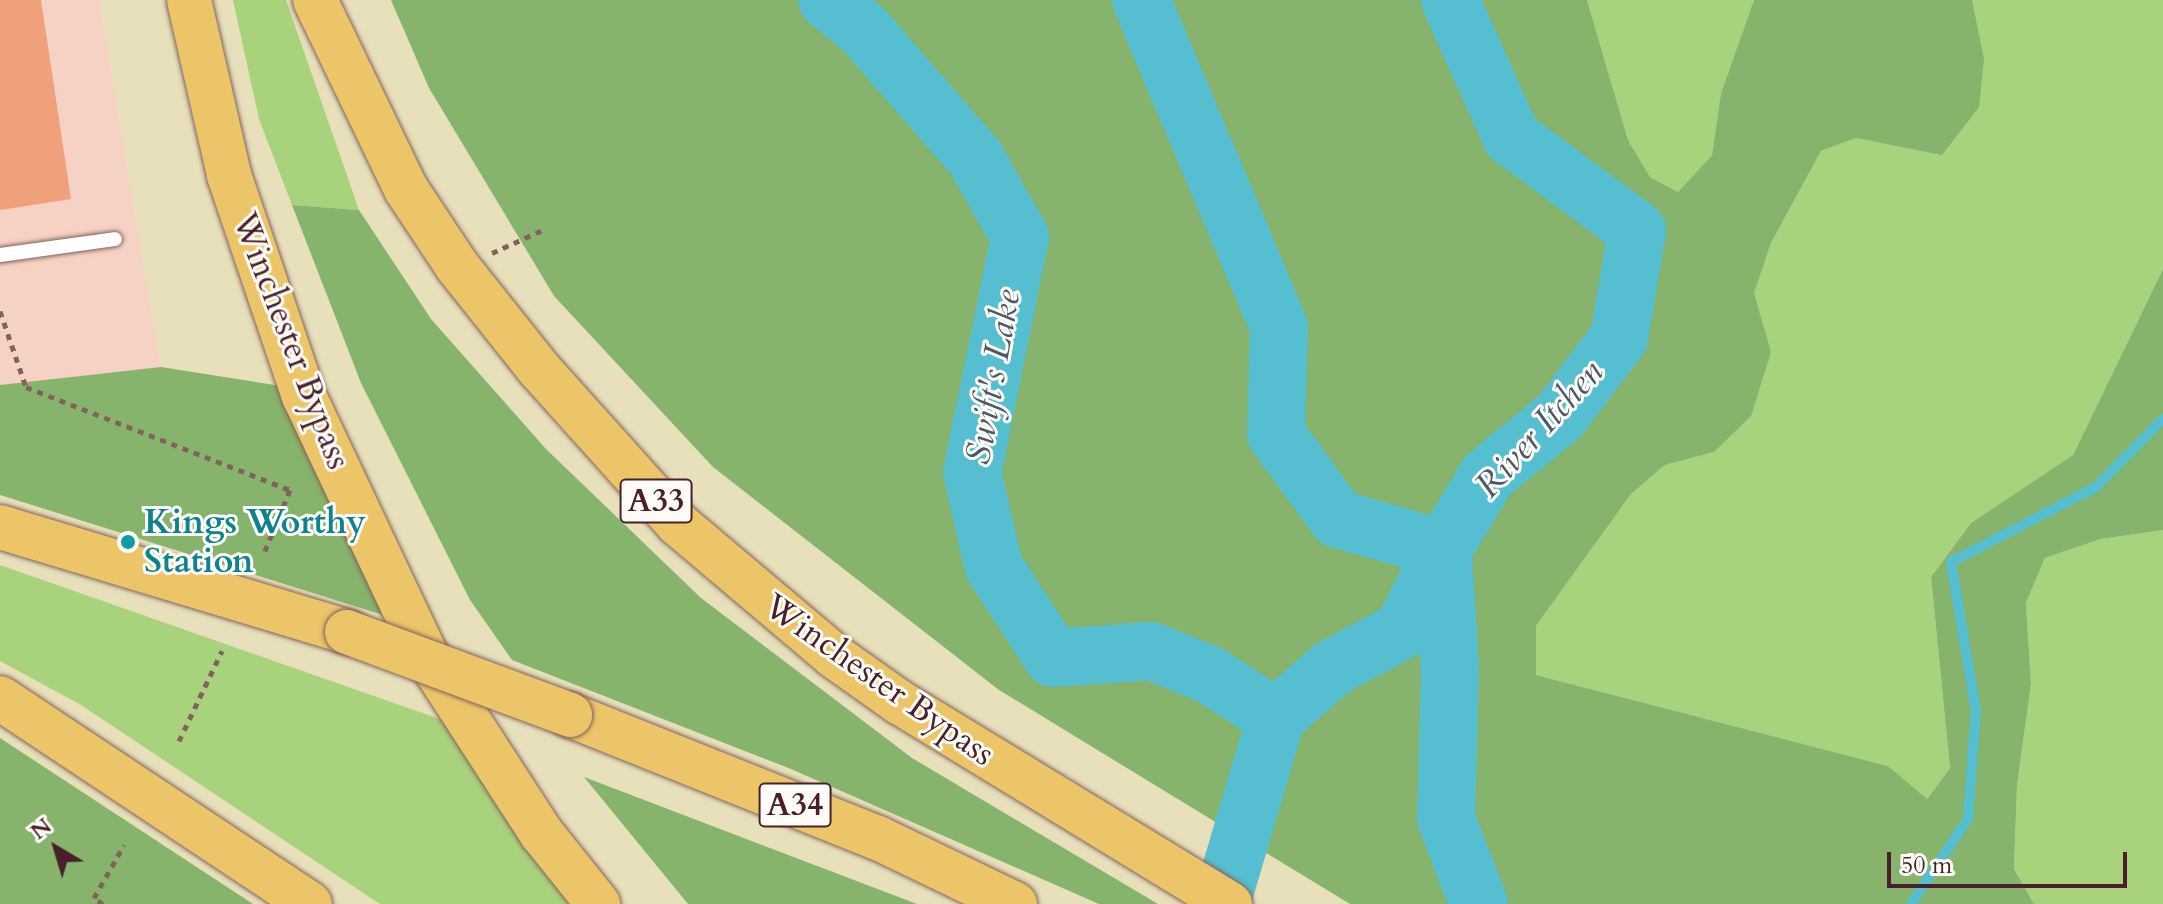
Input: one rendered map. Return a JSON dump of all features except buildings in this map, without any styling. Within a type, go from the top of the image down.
[{"type":"main road","name":"Winchester Bypass","points":[[315,0],[406,189],[457,266],[614,457],[678,524],[754,590],[899,702],[1230,904]]},
{"type":"main road","name":"Winchester Bypass","points":[[182,7],[229,175],[304,396],[426,655],[542,834],[598,904]]},
{"type":"main road","name":"A34","points":[[0,527],[347,632],[570,715],[878,838],[1015,904]]},
{"type":"main road","points":[[0,698],[310,904]]},
{"type":"lane","points":[[0,255],[115,239]]},
{"type":"path","points":[[457,266],[545,229]]},
{"type":"path","points":[[0,311],[26,387],[290,490],[264,553]]},
{"type":"path","points":[[179,741],[222,651]]},
{"type":"path","points":[[103,904],[94,898],[124,845]]},
{"type":"shaded area","points":[[0,0],[99,0],[161,367],[26,387],[0,385]]},
{"type":"green space","points":[[233,0],[286,0],[359,210],[292,205],[259,119]]},
{"type":"green space","points":[[391,0],[1587,0],[1628,140],[1650,177],[1678,192],[1712,155],[1721,93],[1754,0],[1972,0],[1984,59],[1979,107],[1942,155],[1856,138],[1821,151],[1771,243],[1754,293],[1771,352],[1751,416],[1714,452],[1665,465],[1631,494],[1536,626],[1536,675],[1888,766],[1927,799],[1950,768],[1931,577],[1971,523],[2073,455],[2163,269],[2163,530],[2101,539],[2045,558],[2026,603],[2031,684],[2017,786],[2014,869],[2034,904],[1350,904],[999,690],[713,467],[554,296],[429,88]]},
{"type":"green space","points":[[1587,0],[1754,0],[1721,93],[1712,155],[1678,192],[1650,177],[1628,140]]},
{"type":"green space","points":[[1972,0],[2163,0],[2163,269],[2073,455],[1971,523],[1931,577],[1950,768],[1926,800],[1888,766],[1536,675],[1536,626],[1631,494],[1665,465],[1714,452],[1771,352],[1753,294],[1771,243],[1821,151],[1855,138],[1943,154]]},
{"type":"green space","points":[[292,205],[359,210],[431,319],[546,449],[701,598],[912,758],[1158,904],[1099,904],[791,769],[512,660],[470,600],[361,383]]},
{"type":"green space","points":[[161,367],[294,388],[399,620],[0,495],[0,385]]},
{"type":"green space","points":[[2163,530],[2163,904],[2034,904],[2014,869],[2017,786],[2031,684],[2026,603],[2045,558],[2101,539]]},
{"type":"green space","points":[[0,565],[451,723],[577,904],[380,904],[81,705],[0,661]]},
{"type":"green space","points":[[0,738],[253,904],[0,904]]},
{"type":"green space","points":[[584,777],[917,904],[688,904]]},
{"type":"waterway","name":"Swift's Lake","points":[[827,0],[864,30],[976,159],[1020,237],[972,472],[994,567],[1053,658],[1151,651],[1210,675],[1276,718],[1221,904]]},
{"type":"waterway","name":"River Itchen","points":[[1141,0],[1279,327],[1276,434],[1338,519],[1443,549]]},
{"type":"waterway","name":"River Itchen","points":[[1276,718],[1332,668],[1403,630],[1443,549],[1488,475],[1560,416],[1619,338],[1637,230],[1512,138],[1450,0]]},
{"type":"waterway","points":[[1911,904],[1968,819],[1976,711],[1951,562],[2096,487],[2163,419]]},
{"type":"waterway","name":"River Itchen","points":[[1443,551],[1450,670],[1446,819],[1479,904]]},
{"type":"place","name":"Kings Worthy Station","points":[[128,542]]}]
